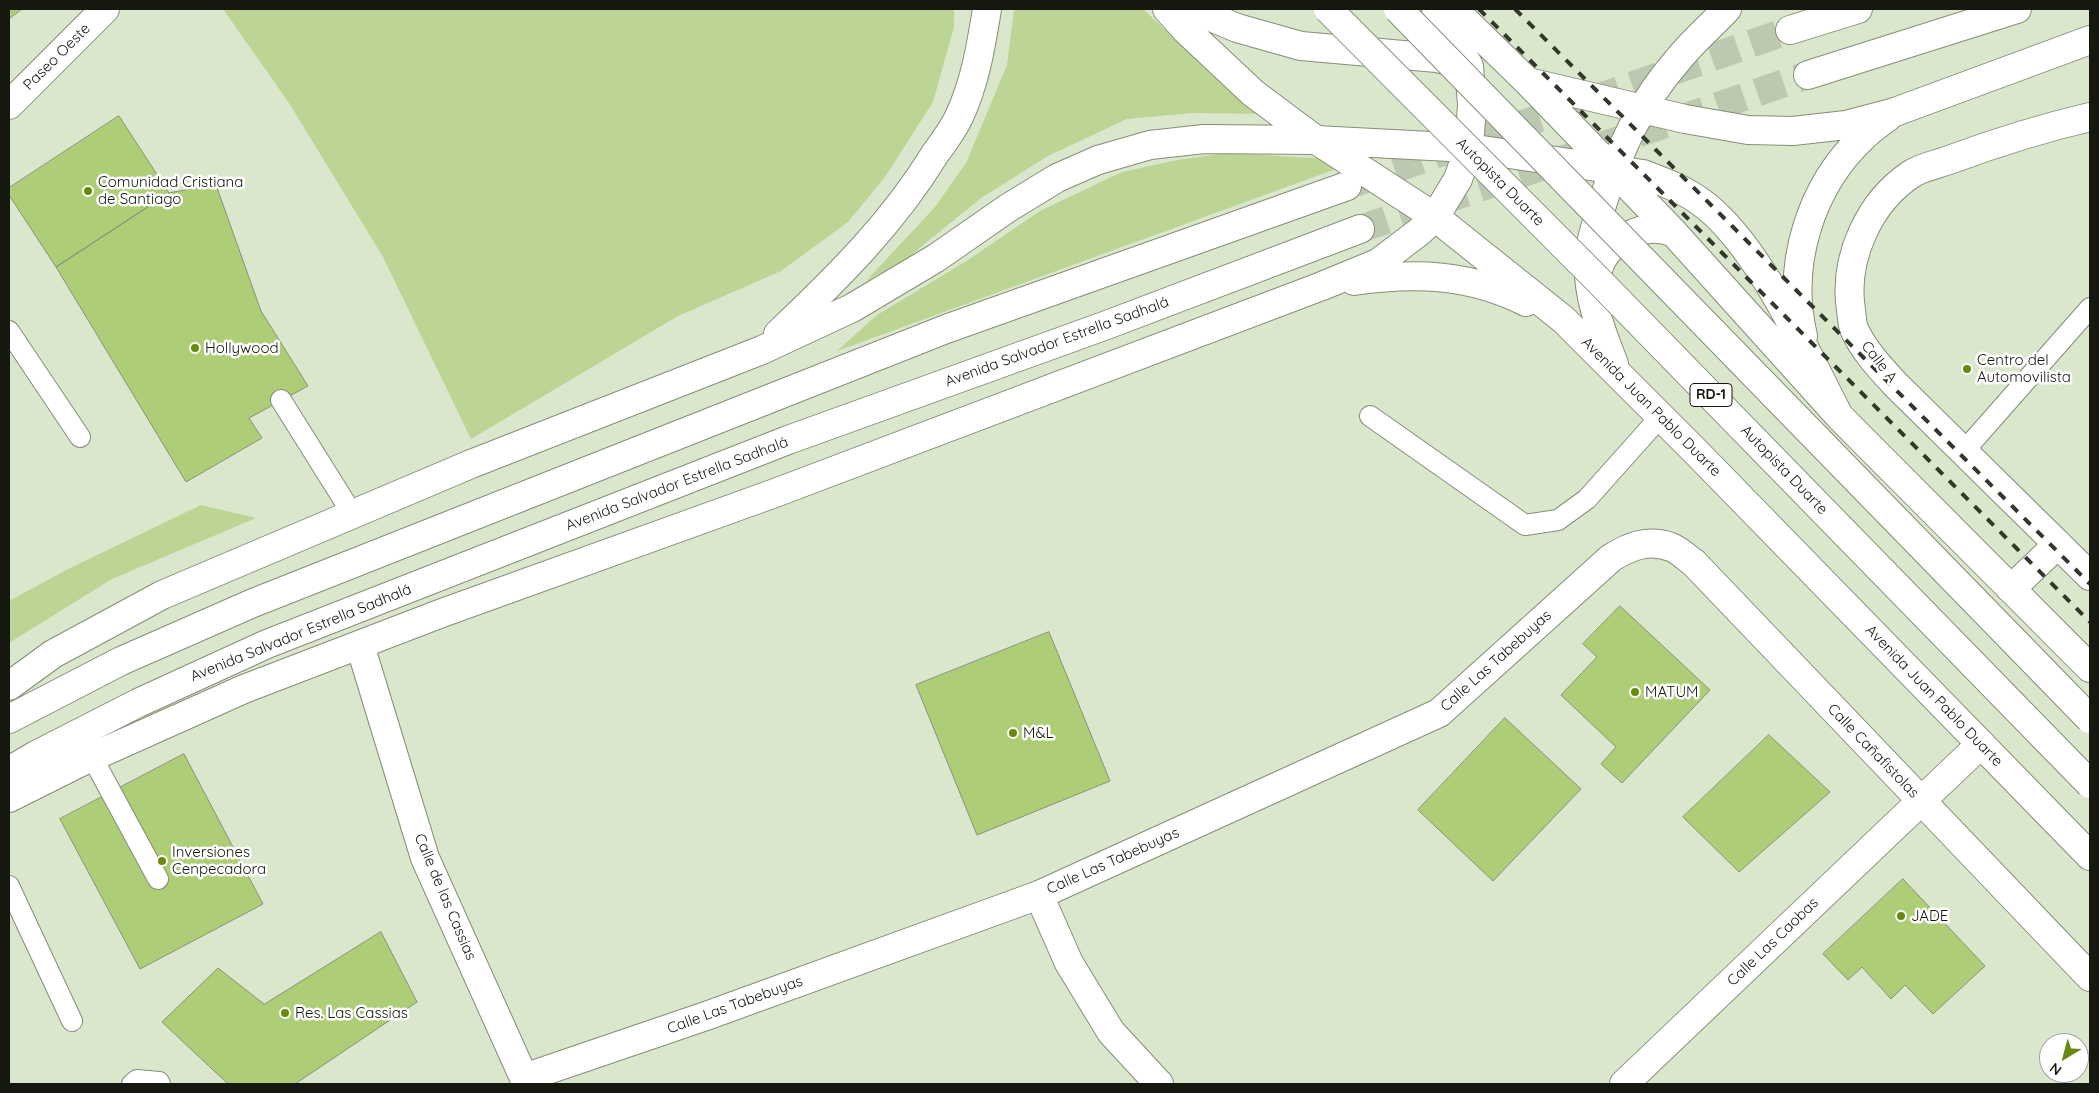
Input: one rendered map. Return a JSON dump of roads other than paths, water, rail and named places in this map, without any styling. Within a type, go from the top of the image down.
[{"type":"main road","name":"Paseo Oeste","points":[[9,105],[105,9]]},
{"type":"main road","points":[[762,350],[844,272],[880,232],[915,187],[958,118],[980,55],[987,9]]},
{"type":"main road","name":"Avenida Juan Pablo Duarte","points":[[1167,9],[1186,30],[1253,93],[1316,140],[1435,217],[1564,320],[1661,416],[2090,856]]},
{"type":"main road","points":[[1192,9],[1237,28],[1301,46],[1438,58],[1568,93],[1686,119],[1748,130],[1793,131],[1846,125],[1895,112],[2090,40]]},
{"type":"main road","name":"Autopista Duarte","points":[[1328,9],[1604,286],[2090,784]]},
{"type":"main road","points":[[1301,46],[1327,30],[1350,9]]},
{"type":"main road","name":"RD-1","points":[[1398,9],[2090,719]]},
{"type":"main road","points":[[1322,286],[1378,263],[1435,217],[1458,178],[1469,148],[1472,105],[1469,66],[1436,9]]},
{"type":"main road","points":[[1453,9],[1528,82],[1674,233],[1839,416],[2090,668]]},
{"type":"main road","points":[[1618,373],[1599,326],[1592,298],[1589,257],[1612,169],[1643,108],[1656,87],[1677,60],[1727,9]]},
{"type":"main road","points":[[1790,30],[1858,9]]},
{"type":"main road","points":[[1808,75],[2017,9]]},
{"type":"main road","points":[[1808,357],[1799,318],[1797,278],[1804,238],[1813,210],[1837,166],[1864,136],[1895,112]]},
{"type":"main road","name":"Calle A","points":[[2090,117],[1975,150],[1914,172],[1882,202],[1871,217],[1859,240],[1849,282],[1849,300],[1853,328],[1871,357],[1897,386],[2090,576]]},
{"type":"main road","points":[[9,686],[52,654],[162,595],[471,464],[762,350],[852,308],[936,258],[1008,208],[1057,178],[1098,160],[1150,145],[1204,140],[1316,140],[1469,148],[1642,174],[1686,192],[1699,200],[1728,226],[1760,270],[1839,416]]},
{"type":"main road","points":[[9,719],[121,661],[252,603],[946,329],[1347,186]]},
{"type":"main road","points":[[1592,298],[1600,265],[1617,242],[1643,229],[1664,228],[1674,233]]},
{"type":"main road","name":"Avenida Salvador Estrella Sadhalá","points":[[9,771],[138,702],[267,644],[788,440],[1113,322],[1360,229]]},
{"type":"main road","points":[[1322,286],[1415,275],[1457,279],[1504,291],[1564,320]]},
{"type":"main road","name":"Avenida Salvador Estrella Sadhalá","points":[[9,798],[92,757],[244,689],[442,613],[775,493],[1322,286]]},
{"type":"main road","name":"Calle Cañafistolas","points":[[1646,543],[1672,547],[1694,563],[2090,977]]},
{"type":"main road","name":"Calle Las Tabebuyas","points":[[527,1081],[1039,895],[1439,714],[1611,558],[1628,547],[1646,543]]},
{"type":"main road","points":[[2011,589],[2058,544]]},
{"type":"main road","name":"Calle de las Cassias","points":[[360,645],[425,858],[527,1081]]},
{"type":"main road","name":"Calle Las Caobas","points":[[1624,1084],[1981,744]]},
{"type":"main road","points":[[1039,895],[1069,963],[1111,1032],[1159,1084]]},
{"type":"lane","points":[[1964,452],[2090,308]]},
{"type":"lane","points":[[9,331],[80,437]]},
{"type":"lane","points":[[282,400],[353,514]]},
{"type":"lane","points":[[1370,416],[1525,526],[1558,520],[1587,499],[1661,416]]},
{"type":"lane","points":[[92,757],[158,879]]},
{"type":"lane","points":[[9,886],[72,1021]]},
{"type":"lane","points":[[132,1084],[138,1080],[159,1082],[160,1084]]},
{"type":"tunnel","points":[[1355,183],[1790,30]]},
{"type":"tunnel","points":[[1360,229],[1808,75]]},
{"type":"railway","points":[[1479,9],[2090,622]]},
{"type":"railway","points":[[1515,9],[2090,584]]},
{"type":"place","name":"Comunidad Cristiana de Santiago","points":[[88,191]]},
{"type":"place","name":"Hollywood","points":[[195,348]]},
{"type":"place","name":"Centro del Automovilista","points":[[1967,369]]},
{"type":"place","name":"MATUM","points":[[1635,692]]},
{"type":"place","name":"M&L","points":[[1013,733]]},
{"type":"place","name":"Inversiones Cenpecadora","points":[[162,861]]},
{"type":"place","name":"JADE","points":[[1901,916]]},
{"type":"place","name":"Res. Las Cassias","points":[[285,1013]]}]
